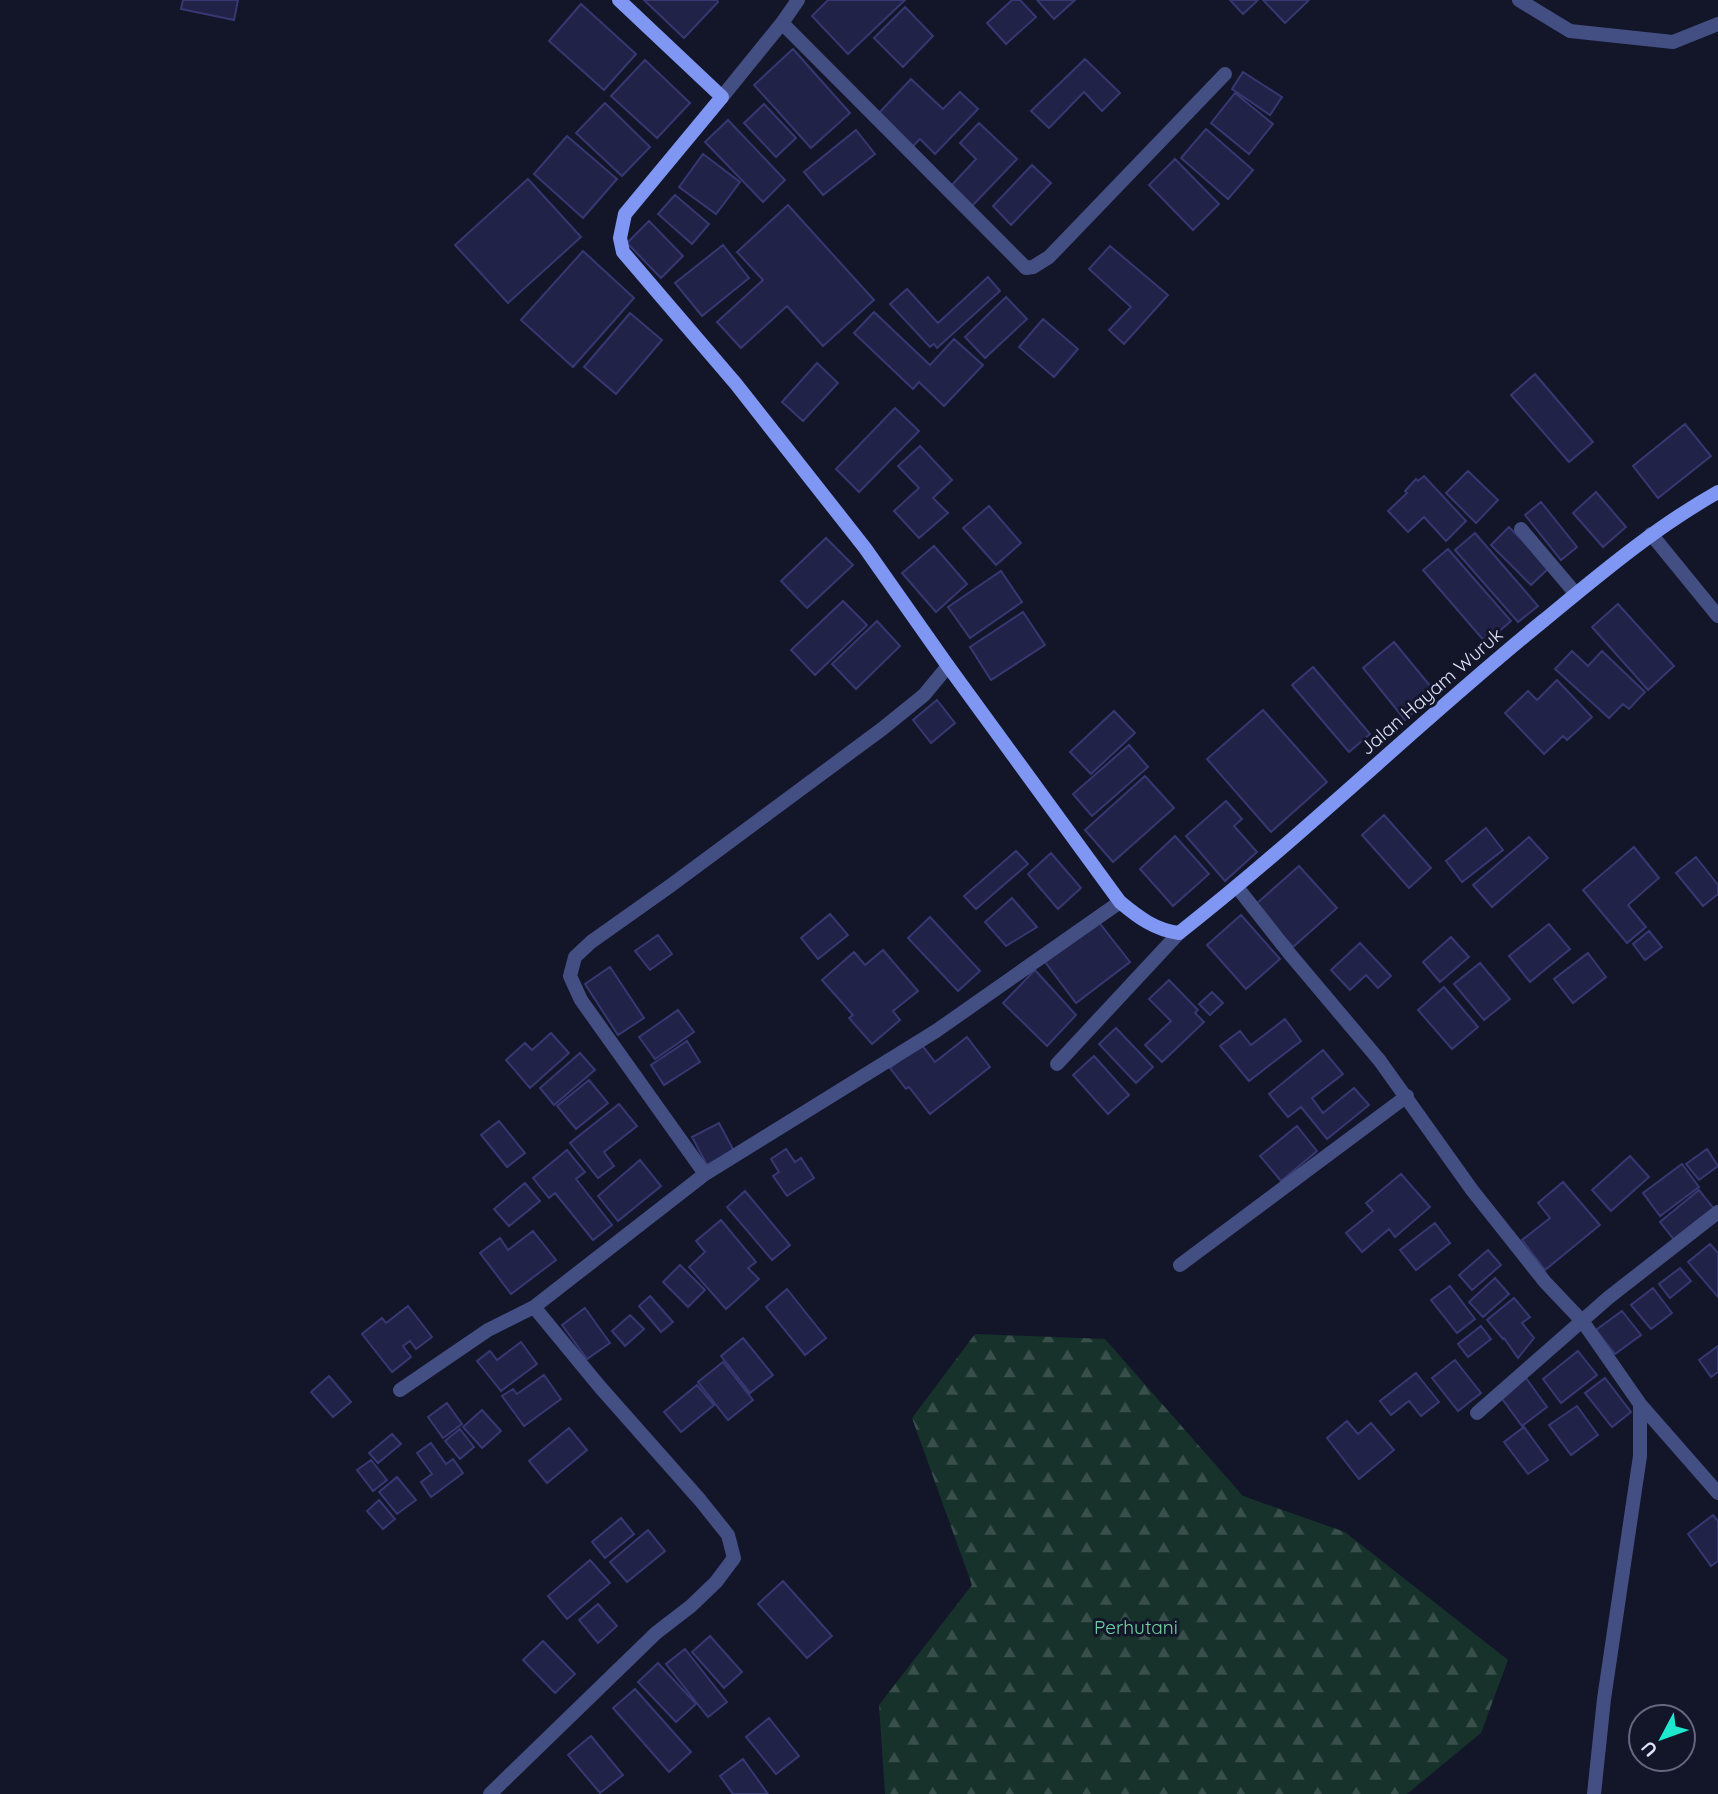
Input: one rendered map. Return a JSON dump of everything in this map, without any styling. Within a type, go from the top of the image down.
[{"type":"street","points":[[619,0],[722,97]]},
{"type":"street","points":[[798,0],[625,214],[620,238],[623,252],[736,384],[810,476],[865,548],[948,667],[1120,902],[1139,918],[1168,932],[1179,933]]},
{"type":"street","points":[[1519,0],[1570,31],[1673,42],[1718,24]]},
{"type":"street","points":[[782,23],[1026,268],[1033,267],[1049,257],[1226,74]]},
{"type":"street","name":"Jalan Hayam Wuruk","points":[[1179,933],[1237,887],[1486,667],[1651,534],[1718,492]]},
{"type":"street","points":[[1521,528],[1576,594]]},
{"type":"street","points":[[1651,534],[1718,616]]},
{"type":"street","points":[[705,1174],[581,1000],[570,976],[575,957],[591,942],[882,729],[924,695],[948,667]]},
{"type":"street","points":[[1237,887],[1406,1096],[1480,1200],[1545,1282],[1583,1322],[1640,1404],[1718,1493]]},
{"type":"street","points":[[400,1390],[488,1330],[534,1307],[705,1174],[936,1031],[1120,902]]},
{"type":"street","points":[[1057,1064],[1179,933]]},
{"type":"street","points":[[1180,1265],[1406,1096]]},
{"type":"street","points":[[1478,1413],[1608,1298],[1718,1212]]},
{"type":"street","points":[[490,1794],[656,1633],[716,1582],[734,1558],[728,1535],[534,1307]]},
{"type":"street","points":[[1594,1794],[1604,1699],[1640,1455],[1640,1404]]},
{"type":"green space","name":"Perhutani","points":[[975,1334],[1105,1339],[1243,1496],[1345,1532],[1508,1660],[1481,1733],[1407,1794],[885,1794],[879,1705],[972,1585],[912,1418]]},
{"type":"building","points":[[183,0],[238,0],[234,20],[181,9]]},
{"type":"building","points":[[644,0],[717,0],[718,2],[684,38]]},
{"type":"building","points":[[828,0],[905,0],[848,54],[812,16]]},
{"type":"building","points":[[1012,0],[1020,0],[1036,17],[1006,44],[987,23]]},
{"type":"building","points":[[1037,0],[1075,0],[1054,19]]},
{"type":"building","points":[[1230,0],[1258,0],[1243,14]]},
{"type":"building","points":[[1263,0],[1309,0],[1285,23]]},
{"type":"building","points":[[581,4],[636,54],[604,90],[549,41]]},
{"type":"building","points":[[905,7],[933,36],[903,67],[874,38]]},
{"type":"building","points":[[793,49],[850,113],[811,148],[754,85]]},
{"type":"building","points":[[1085,59],[1120,93],[1102,111],[1084,92],[1049,128],[1031,111]]},
{"type":"building","points":[[645,60],[690,103],[657,138],[611,96]]},
{"type":"building","points":[[1243,72],[1282,97],[1270,115],[1232,89]]},
{"type":"building","points":[[911,79],[943,109],[960,92],[978,109],[935,154],[920,139],[912,147],[878,114]]},
{"type":"building","points":[[1235,93],[1273,124],[1249,154],[1211,123]]},
{"type":"building","points":[[605,103],[650,147],[622,176],[576,133]]},
{"type":"building","points":[[764,104],[796,138],[776,157],[744,123]]},
{"type":"building","points":[[728,120],[785,180],[763,202],[705,142]]},
{"type":"building","points":[[979,123],[1017,159],[972,206],[951,186],[976,159],[960,143]]},
{"type":"building","points":[[1206,129],[1253,170],[1228,199],[1181,158]]},
{"type":"building","points":[[856,130],[875,154],[823,195],[804,172]]},
{"type":"building","points":[[567,136],[617,179],[583,218],[534,174]]},
{"type":"building","points":[[703,154],[740,182],[716,214],[679,187]]},
{"type":"building","points":[[1175,159],[1219,204],[1193,230],[1149,185]]},
{"type":"building","points":[[1032,165],[1051,183],[1011,225],[993,206]]},
{"type":"building","points":[[528,179],[581,237],[508,303],[455,245]]},
{"type":"building","points":[[675,195],[709,224],[692,244],[658,214]]},
{"type":"building","points":[[788,205],[874,300],[823,346],[787,306],[741,348],[717,322],[763,280],[737,252]]},
{"type":"building","points":[[649,221],[683,256],[661,278],[627,243]]},
{"type":"building","points":[[723,245],[749,278],[702,316],[675,283]]},
{"type":"building","points":[[1110,246],[1168,295],[1124,344],[1109,330],[1131,307],[1089,269]]},
{"type":"building","points":[[583,251],[634,298],[573,367],[521,320]]},
{"type":"building","points":[[988,277],[1000,291],[937,348],[934,344],[930,347],[890,304],[907,289],[938,323]]},
{"type":"building","points":[[1006,297],[1027,319],[985,358],[965,337]]},
{"type":"building","points":[[874,312],[930,365],[954,339],[983,365],[944,406],[919,382],[913,389],[854,333]]},
{"type":"building","points":[[630,313],[662,340],[616,394],[584,367]]},
{"type":"building","points":[[1043,319],[1078,349],[1054,377],[1019,347]]},
{"type":"building","points":[[817,363],[838,383],[803,421],[782,402]]},
{"type":"building","points":[[1535,374],[1593,442],[1569,462],[1511,395]]},
{"type":"building","points":[[895,408],[919,431],[859,492],[836,469]]},
{"type":"building","points":[[1685,424],[1711,456],[1658,498],[1633,466]]},
{"type":"building","points":[[920,446],[952,480],[933,498],[948,513],[919,538],[894,511],[919,488],[898,466]]},
{"type":"building","points":[[1468,471],[1498,500],[1476,523],[1446,493]]},
{"type":"building","points":[[1424,476],[1466,521],[1446,541],[1424,517],[1408,532],[1388,511],[1407,493],[1405,491],[1416,479],[1418,481]]},
{"type":"building","points":[[1596,492],[1626,527],[1603,547],[1573,513]]},
{"type":"building","points":[[1541,502],[1577,547],[1561,560],[1525,515]]},
{"type":"building","points":[[989,506],[1021,543],[996,565],[963,528]]},
{"type":"building","points":[[1509,527],[1549,568],[1531,585],[1491,545]]},
{"type":"building","points":[[1475,533],[1538,606],[1518,622],[1455,550]]},
{"type":"building","points":[[826,538],[853,565],[807,608],[781,581]]},
{"type":"building","points":[[934,546],[967,584],[936,612],[902,573]]},
{"type":"building","points":[[1448,549],[1511,621],[1486,643],[1423,570]]},
{"type":"building","points":[[1001,571],[1022,602],[970,638],[948,607]]},
{"type":"building","points":[[843,601],[867,625],[815,675],[791,650]]},
{"type":"building","points":[[1618,604],[1674,666],[1648,690],[1592,627]]},
{"type":"building","points":[[1023,612],[1045,645],[991,680],[970,647]]},
{"type":"building","points":[[877,621],[900,646],[856,689],[832,664]]},
{"type":"building","points":[[1394,642],[1436,693],[1405,720],[1363,668]]},
{"type":"building","points":[[1572,651],[1588,666],[1602,651],[1645,692],[1629,709],[1623,704],[1609,718],[1555,669]]},
{"type":"building","points":[[1313,667],[1370,734],[1349,752],[1292,685]]},
{"type":"building","points":[[1557,680],[1592,717],[1567,740],[1563,736],[1544,754],[1505,713],[1528,691],[1537,700]]},
{"type":"building","points":[[937,700],[955,723],[931,743],[913,720]]},
{"type":"building","points":[[1263,710],[1327,782],[1271,832],[1207,759]]},
{"type":"building","points":[[1114,711],[1135,733],[1091,774],[1070,752]]},
{"type":"building","points":[[1129,745],[1148,767],[1092,816],[1073,794]]},
{"type":"building","points":[[1145,776],[1174,808],[1113,862],[1085,830]]},
{"type":"building","points":[[1226,801],[1242,819],[1234,826],[1257,852],[1225,881],[1186,836]]},
{"type":"building","points":[[1384,815],[1431,868],[1409,888],[1362,835]]},
{"type":"building","points":[[1486,828],[1503,850],[1462,882],[1446,861]]},
{"type":"building","points":[[1175,836],[1209,874],[1173,906],[1140,869]]},
{"type":"building","points":[[1529,837],[1548,858],[1492,907],[1473,885]]},
{"type":"building","points":[[1634,847],[1659,878],[1628,905],[1646,927],[1627,943],[1583,890]]},
{"type":"building","points":[[1016,851],[1028,864],[976,909],[964,896]]},
{"type":"building","points":[[1051,853],[1081,888],[1058,909],[1028,874]]},
{"type":"building","points":[[1696,857],[1718,885],[1718,894],[1703,906],[1676,873]]},
{"type":"building","points":[[1299,866],[1337,908],[1293,947],[1255,905]]},
{"type":"building","points":[[1012,898],[1037,927],[1006,946],[985,922]]},
{"type":"building","points":[[830,914],[848,935],[818,959],[801,938]]},
{"type":"building","points":[[1241,915],[1280,959],[1246,989],[1207,945]]},
{"type":"building","points":[[930,917],[980,971],[958,991],[908,938]]},
{"type":"building","points":[[1098,921],[1130,962],[1076,1003],[1045,962]]},
{"type":"building","points":[[1549,924],[1570,949],[1530,982],[1509,956]]},
{"type":"building","points":[[1649,931],[1662,947],[1645,960],[1633,944]]},
{"type":"building","points":[[658,935],[672,954],[650,970],[635,951]]},
{"type":"building","points":[[1451,937],[1469,957],[1440,982],[1423,962]]},
{"type":"building","points":[[1360,943],[1391,976],[1378,988],[1366,975],[1350,990],[1331,970]]},
{"type":"building","points":[[883,950],[918,991],[893,1011],[900,1020],[872,1044],[849,1018],[853,1015],[822,980],[854,952],[865,965]]},
{"type":"building","points":[[1588,953],[1606,977],[1573,1003],[1554,979]]},
{"type":"building","points":[[1480,963],[1510,999],[1484,1020],[1454,984]]},
{"type":"building","points":[[610,967],[644,1018],[618,1035],[585,984]]},
{"type":"building","points":[[1035,970],[1076,1015],[1047,1046],[1003,1003]]},
{"type":"building","points":[[1169,980],[1198,1010],[1195,1013],[1204,1022],[1162,1062],[1145,1045],[1171,1021],[1149,999]]},
{"type":"building","points":[[1444,987],[1478,1027],[1452,1049],[1418,1010]]},
{"type":"building","points":[[1212,992],[1223,1003],[1210,1015],[1199,1004]]},
{"type":"building","points":[[678,1010],[694,1032],[655,1059],[639,1037]]},
{"type":"building","points":[[1285,1019],[1301,1041],[1249,1081],[1220,1046],[1240,1031],[1251,1045]]},
{"type":"building","points":[[1116,1028],[1153,1067],[1136,1083],[1099,1044]]},
{"type":"building","points":[[551,1033],[569,1053],[530,1088],[506,1060],[525,1043],[532,1050]]},
{"type":"building","points":[[967,1037],[990,1067],[930,1114],[890,1068],[921,1044],[935,1062]]},
{"type":"building","points":[[687,1041],[700,1062],[664,1085],[651,1065]]},
{"type":"building","points":[[1323,1050],[1343,1074],[1312,1098],[1323,1113],[1354,1088],[1369,1105],[1327,1139],[1301,1107],[1288,1117],[1269,1094]]},
{"type":"building","points":[[580,1053],[595,1070],[554,1105],[540,1088]]},
{"type":"building","points":[[1094,1056],[1129,1095],[1108,1114],[1073,1075]]},
{"type":"building","points":[[589,1080],[608,1103],[576,1129],[557,1106]]},
{"type":"building","points":[[619,1104],[637,1126],[604,1152],[614,1166],[598,1178],[570,1143]]},
{"type":"building","points":[[499,1121],[525,1153],[507,1167],[481,1135]]},
{"type":"building","points":[[719,1123],[734,1151],[707,1165],[692,1137]]},
{"type":"building","points":[[1297,1126],[1317,1151],[1281,1181],[1260,1156]]},
{"type":"building","points":[[786,1149],[795,1162],[801,1158],[814,1178],[787,1196],[773,1176],[779,1172],[771,1159]]},
{"type":"building","points":[[1707,1149],[1718,1166],[1699,1180],[1686,1164]]},
{"type":"building","points":[[567,1150],[585,1172],[576,1179],[612,1225],[593,1240],[555,1193],[549,1198],[533,1178]]},
{"type":"building","points":[[1630,1156],[1649,1177],[1611,1211],[1592,1190]]},
{"type":"building","points":[[640,1160],[661,1186],[618,1221],[598,1196]]},
{"type":"building","points":[[1682,1164],[1699,1187],[1660,1216],[1643,1193]]},
{"type":"building","points":[[1401,1174],[1430,1207],[1395,1237],[1389,1229],[1362,1252],[1346,1233],[1373,1211],[1366,1203]]},
{"type":"building","points":[[1563,1182],[1600,1225],[1545,1270],[1522,1240],[1550,1218],[1538,1203]]},
{"type":"building","points":[[525,1183],[540,1201],[509,1226],[494,1209]]},
{"type":"building","points":[[1699,1190],[1715,1210],[1676,1242],[1660,1222]]},
{"type":"building","points":[[745,1191],[790,1245],[772,1260],[727,1207]]},
{"type":"building","points":[[721,1220],[756,1262],[748,1268],[759,1279],[726,1309],[689,1267],[705,1252],[696,1241]]},
{"type":"building","points":[[1435,1223],[1450,1243],[1416,1270],[1400,1250]]},
{"type":"building","points":[[533,1231],[556,1260],[511,1294],[480,1253],[500,1238],[508,1250]]},
{"type":"building","points":[[1710,1244],[1718,1253],[1718,1297],[1688,1262]]},
{"type":"building","points":[[1488,1250],[1501,1265],[1472,1290],[1459,1275]]},
{"type":"building","points":[[680,1265],[705,1290],[688,1307],[663,1282]]},
{"type":"building","points":[[1680,1268],[1691,1281],[1670,1298],[1659,1284]]},
{"type":"building","points":[[1495,1278],[1509,1294],[1483,1317],[1469,1302]]},
{"type":"building","points":[[1450,1286],[1475,1319],[1457,1333],[1431,1300]]},
{"type":"building","points":[[1653,1288],[1672,1313],[1651,1329],[1631,1305]]},
{"type":"building","points":[[787,1289],[826,1338],[805,1355],[766,1307]]},
{"type":"building","points":[[650,1296],[673,1322],[661,1332],[639,1306]]},
{"type":"building","points":[[1514,1298],[1530,1317],[1522,1323],[1534,1338],[1518,1358],[1487,1320]]},
{"type":"building","points":[[408,1306],[432,1337],[416,1349],[410,1341],[403,1346],[411,1357],[392,1372],[362,1334],[382,1318],[386,1323]]},
{"type":"building","points":[[585,1308],[610,1343],[587,1359],[562,1325]]},
{"type":"building","points":[[1622,1311],[1641,1335],[1615,1354],[1596,1330]]},
{"type":"building","points":[[630,1315],[644,1329],[625,1346],[612,1331]]},
{"type":"building","points":[[1481,1326],[1491,1339],[1468,1357],[1458,1344]]},
{"type":"building","points":[[743,1338],[773,1375],[750,1393],[721,1356]]},
{"type":"building","points":[[521,1342],[537,1364],[501,1391],[477,1361],[490,1351],[497,1360]]},
{"type":"building","points":[[1718,1346],[1718,1372],[1711,1377],[1699,1360]]},
{"type":"building","points":[[1578,1351],[1597,1375],[1561,1403],[1543,1379]]},
{"type":"building","points":[[1455,1360],[1481,1393],[1458,1411],[1432,1378]]},
{"type":"building","points":[[723,1362],[753,1400],[728,1420],[698,1382]]},
{"type":"building","points":[[1416,1373],[1439,1402],[1421,1416],[1409,1401],[1391,1415],[1380,1401]]},
{"type":"building","points":[[544,1375],[561,1399],[524,1426],[502,1396],[513,1389],[517,1394]]},
{"type":"building","points":[[329,1376],[351,1402],[333,1417],[311,1392]]},
{"type":"building","points":[[1526,1378],[1547,1407],[1522,1426],[1500,1396]]},
{"type":"building","points":[[1605,1378],[1631,1412],[1612,1427],[1585,1393]]},
{"type":"building","points":[[697,1385],[714,1405],[681,1432],[664,1412]]},
{"type":"building","points":[[447,1403],[462,1424],[443,1438],[428,1417]]},
{"type":"building","points":[[1577,1406],[1598,1435],[1571,1455],[1549,1425]]},
{"type":"building","points":[[482,1410],[501,1431],[482,1448],[463,1427]]},
{"type":"building","points":[[1347,1421],[1358,1434],[1371,1423],[1394,1450],[1359,1479],[1327,1438]]},
{"type":"building","points":[[1524,1427],[1548,1460],[1528,1474],[1504,1442]]},
{"type":"building","points":[[569,1428],[587,1450],[547,1483],[529,1461]]},
{"type":"building","points":[[460,1429],[474,1447],[460,1459],[445,1441]]},
{"type":"building","points":[[392,1434],[401,1444],[378,1463],[369,1453]]},
{"type":"building","points":[[431,1443],[446,1464],[453,1459],[463,1473],[431,1497],[421,1482],[432,1474],[417,1453]]},
{"type":"building","points":[[371,1460],[387,1480],[373,1491],[357,1470]]},
{"type":"building","points":[[397,1477],[416,1500],[397,1514],[379,1492]]},
{"type":"building","points":[[379,1500],[395,1519],[383,1529],[367,1511]]},
{"type":"building","points":[[1713,1515],[1718,1521],[1718,1561],[1711,1566],[1688,1534]]},
{"type":"building","points":[[621,1518],[634,1534],[605,1558],[592,1542]]},
{"type":"building","points":[[648,1530],[665,1551],[627,1582],[610,1562]]},
{"type":"building","points":[[590,1560],[610,1583],[567,1619],[548,1596]]},
{"type":"building","points":[[783,1581],[832,1636],[807,1658],[758,1604]]},
{"type":"building","points":[[598,1604],[617,1626],[598,1643],[579,1620]]},
{"type":"building","points":[[710,1636],[742,1672],[724,1688],[692,1652]]},
{"type":"building","points":[[543,1641],[575,1674],[555,1693],[523,1660]]},
{"type":"building","points":[[685,1649],[727,1702],[708,1717],[666,1664]]},
{"type":"building","points":[[658,1663],[696,1704],[676,1722],[638,1682]]},
{"type":"building","points":[[635,1689],[691,1752],[669,1772],[613,1708]]},
{"type":"building","points":[[769,1718],[799,1756],[776,1774],[746,1737]]},
{"type":"building","points":[[591,1736],[623,1775],[600,1793],[568,1755]]},
{"type":"building","points":[[743,1759],[768,1794],[733,1794],[720,1776]]}]
